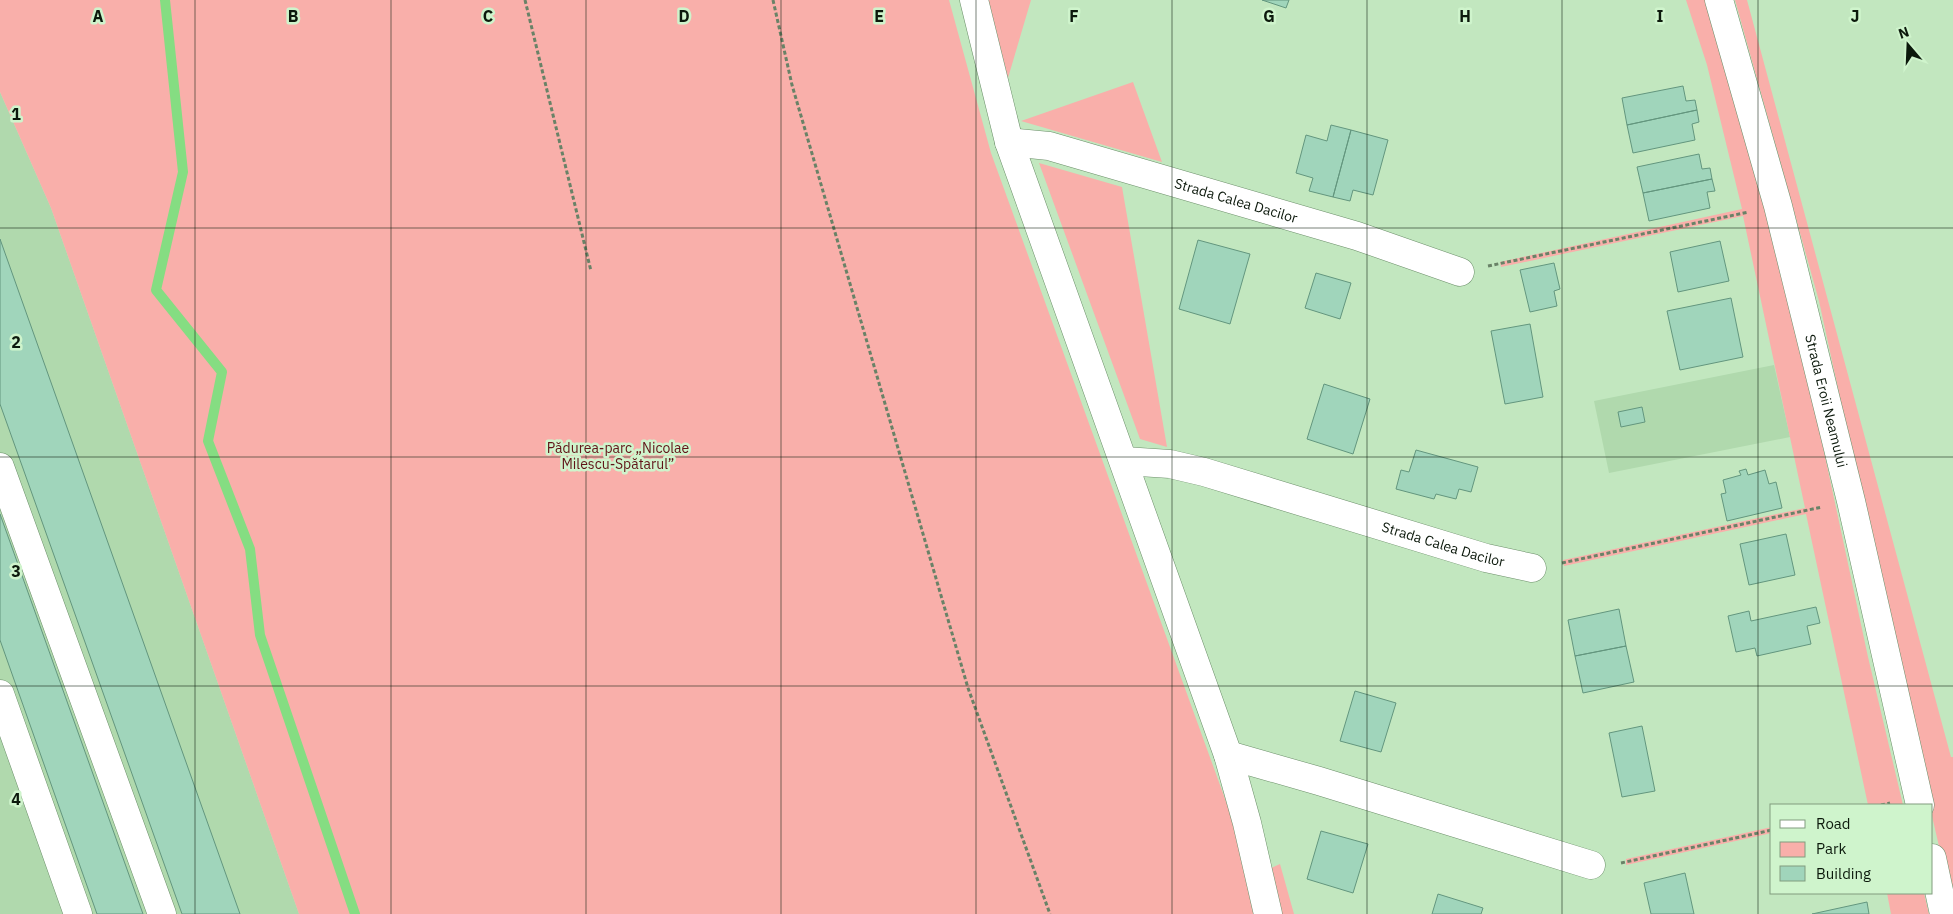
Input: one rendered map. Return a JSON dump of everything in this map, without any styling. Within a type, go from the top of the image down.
[{"type":"street","points":[[974,0],[1009,142],[1228,755],[1247,823],[1268,914]]},
{"type":"street","name":"Strada Eroii Neamului","points":[[1720,0],[1778,206],[1851,501],[1920,804]]},
{"type":"street","name":"Strada Calea Dacilor","points":[[1009,142],[1049,146],[1357,236],[1460,272]]},
{"type":"street","name":"Strada Calea Dacilor","points":[[1124,461],[1170,464],[1204,472],[1486,558],[1532,568]]},
{"type":"street","points":[[0,467],[162,914]]},
{"type":"street","points":[[0,694],[78,914]]},
{"type":"street","points":[[1228,755],[1319,781],[1590,865]]},
{"type":"street","points":[[1933,863],[1944,914]]},
{"type":"path","points":[[525,0],[591,271]]},
{"type":"path","points":[[773,0],[792,85],[968,688],[1050,914]]},
{"type":"path","points":[[1460,272],[1778,206]]},
{"type":"path","points":[[1532,568],[1851,501]]},
{"type":"path","points":[[1590,865],[1622,863],[1770,830]]},
{"type":"shaded area","points":[[0,92],[51,208],[299,914],[0,914]]},
{"type":"shaded area","points":[[1774,365],[1790,437],[1609,473],[1594,401]]},
{"type":"green space","name":"Pădurea-parc „Nicolae Milescu-Spătarul”","points":[[0,0],[949,0],[991,153],[1245,854],[1258,914],[299,914],[51,208],[0,92]]},
{"type":"green space","points":[[988,0],[1031,0],[1008,78]]},
{"type":"green space","points":[[1686,0],[1710,0],[1792,302],[1868,657],[1903,804],[1868,804],[1806,514],[1564,566],[1563,560],[1805,508],[1743,216],[1501,267],[1500,262],[1742,209],[1707,65]]},
{"type":"green space","points":[[1735,0],[1747,0],[1951,757],[1953,757],[1953,907],[1933,820],[1933,804],[1921,771],[1819,301]]},
{"type":"green space","points":[[1133,82],[1162,162],[1021,121]]},
{"type":"green space","points":[[1039,163],[1122,187],[1167,447],[1140,439]]},
{"type":"green space","points":[[1770,827],[1770,833],[1626,865],[1626,859]]},
{"type":"green space","points":[[1280,864],[1294,914],[1281,914],[1269,869]]},
{"type":"green space","points":[[1887,894],[1924,894],[1929,914],[1891,914]]},
{"type":"building","points":[[1262,0],[1289,0],[1286,8]]},
{"type":"building","points":[[1683,86],[1686,101],[1695,100],[1697,110],[1627,125],[1622,98]]},
{"type":"building","points":[[1697,110],[1699,122],[1692,124],[1695,140],[1633,153],[1627,125]]},
{"type":"building","points":[[1331,125],[1351,130],[1333,197],[1309,191],[1313,178],[1296,173],[1306,135],[1327,141]]},
{"type":"building","points":[[1351,130],[1388,140],[1373,195],[1353,190],[1350,201],[1333,197]]},
{"type":"building","points":[[1699,154],[1702,169],[1710,168],[1712,179],[1643,193],[1637,167]]},
{"type":"building","points":[[1712,179],[1715,191],[1707,192],[1710,208],[1649,221],[1643,193]]},
{"type":"building","points":[[0,239],[240,914],[182,914],[0,404]]},
{"type":"building","points":[[1198,240],[1250,254],[1230,324],[1179,309]]},
{"type":"building","points":[[1720,241],[1729,281],[1678,292],[1670,252]]},
{"type":"building","points":[[1554,263],[1560,289],[1554,291],[1557,306],[1530,312],[1520,270]]},
{"type":"building","points":[[1316,273],[1351,283],[1340,319],[1305,308]]},
{"type":"building","points":[[1731,298],[1743,357],[1680,370],[1667,311]]},
{"type":"building","points":[[1530,324],[1543,397],[1505,404],[1491,331]]},
{"type":"building","points":[[1324,384],[1370,399],[1353,454],[1307,439]]},
{"type":"building","points":[[1642,407],[1645,422],[1621,427],[1618,412]]},
{"type":"building","points":[[1416,450],[1478,467],[1471,492],[1459,489],[1456,499],[1436,494],[1434,499],[1396,489],[1401,470],[1409,472]]},
{"type":"building","points":[[1746,469],[1748,475],[1765,470],[1769,484],[1776,482],[1782,508],[1727,521],[1721,494],[1726,493],[1723,480],[1741,475],[1739,471]]},
{"type":"building","points":[[0,514],[143,914],[97,914],[0,640]]},
{"type":"building","points":[[1786,534],[1795,575],[1749,585],[1740,544]]},
{"type":"building","points":[[1816,607],[1820,623],[1807,626],[1811,644],[1757,656],[1755,648],[1736,652],[1728,616],[1749,611],[1751,621]]},
{"type":"building","points":[[1619,609],[1626,646],[1575,656],[1568,620]]},
{"type":"building","points":[[1626,646],[1634,682],[1583,693],[1575,656]]},
{"type":"building","points":[[1355,691],[1396,703],[1381,752],[1340,741]]},
{"type":"building","points":[[1642,726],[1655,791],[1622,797],[1609,733]]},
{"type":"building","points":[[1321,831],[1368,844],[1353,893],[1307,879]]},
{"type":"building","points":[[1685,873],[1694,914],[1651,914],[1644,883]]},
{"type":"building","points":[[1438,894],[1483,908],[1481,914],[1432,914]]},
{"type":"building","points":[[1867,902],[1869,914],[1812,914]]},
{"type":"waterway","points":[[165,0],[183,172],[156,290],[222,372],[208,441],[250,549],[260,635],[355,914]]}]
